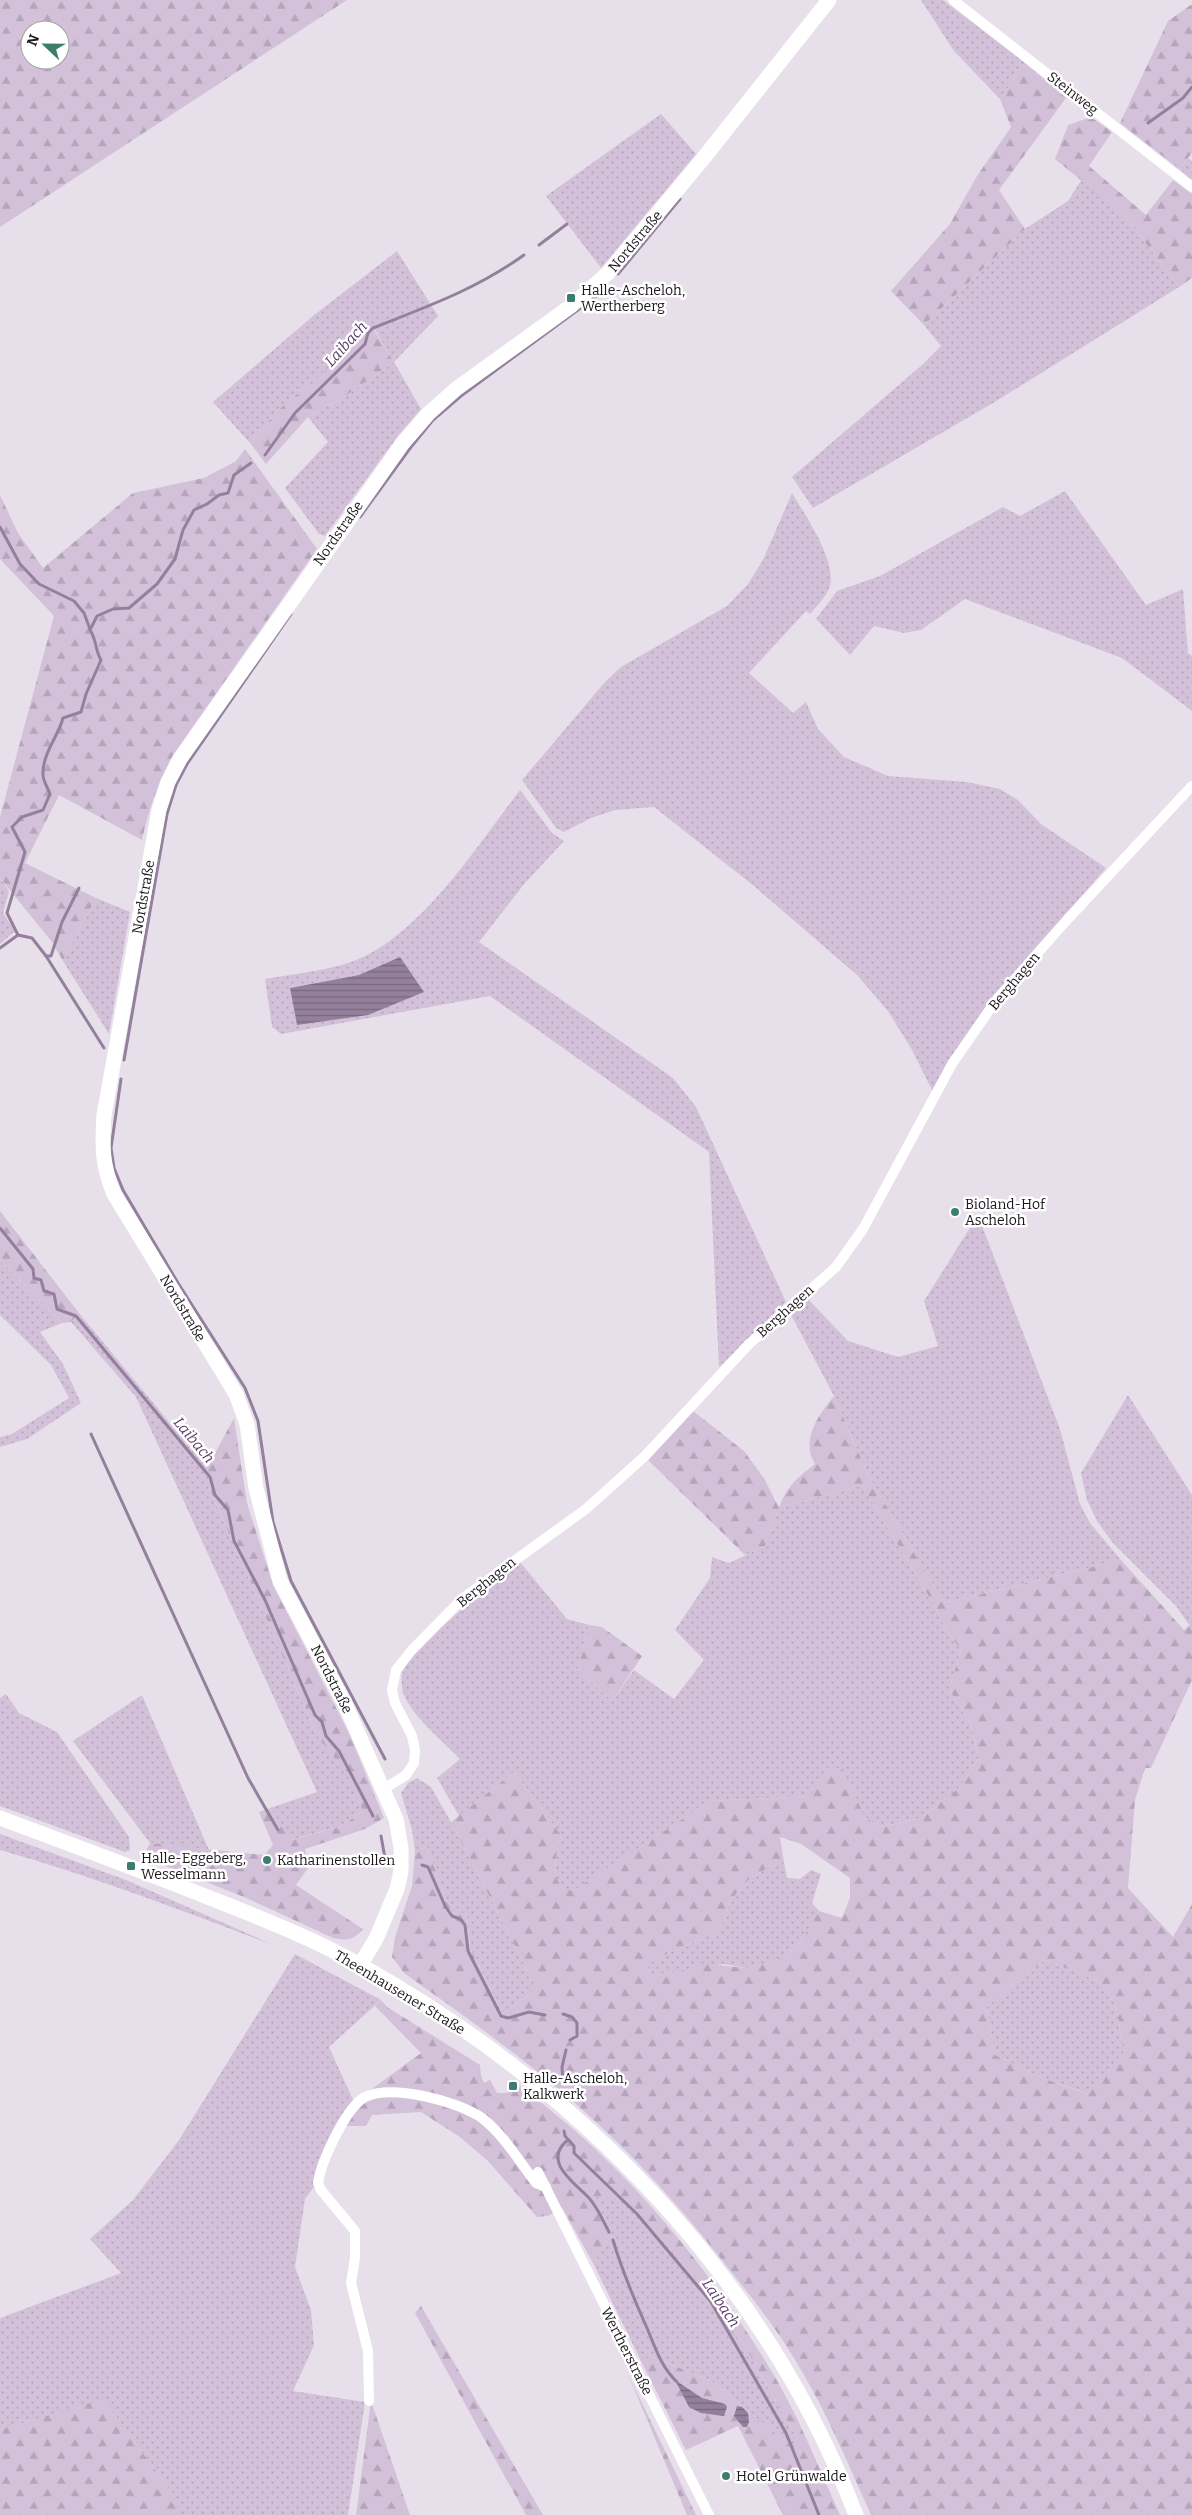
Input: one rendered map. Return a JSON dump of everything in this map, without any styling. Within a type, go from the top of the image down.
[{"type":"street","name":"Nordstraße","points":[[360,1965],[376,1939],[397,1889],[401,1871],[402,1848],[396,1819],[344,1702],[280,1581],[256,1488],[247,1424],[236,1394],[114,1194],[105,1171],[102,1149],[104,1116],[159,810],[168,782],[180,759],[403,443],[428,414],[456,389],[571,306],[608,273],[702,160],[830,0]]},
{"type":"street","name":"Steinweg","points":[[953,0],[1192,187]]},
{"type":"street","name":"Berghagen","points":[[384,1789],[406,1775],[414,1763],[415,1750],[412,1736],[395,1703],[392,1690],[396,1670],[411,1650],[463,1598],[586,1509],[645,1456],[749,1344],[836,1267],[862,1229],[952,1064],[997,999],[1066,921],[1192,786]]},
{"type":"street","name":"Theenhausener Straße","points":[[0,1818],[131,1866],[307,1939],[360,1965],[442,2014],[501,2056],[592,2131],[686,2229],[751,2313],[784,2366],[815,2424],[856,2515]]},
{"type":"street","name":"Wertherstraße","points":[[369,2401],[368,2351],[351,2284],[356,2258],[355,2231],[321,2190],[318,2183],[328,2151],[355,2106],[363,2098],[374,2094],[409,2093],[467,2110],[492,2126],[536,2182],[546,2187]]},
{"type":"street","name":"Wertherstraße","points":[[538,2172],[709,2515]]},
{"type":"green space","points":[[0,0],[347,0],[0,227]]},
{"type":"green space","points":[[921,0],[943,0],[1025,63],[1000,99],[954,51]]},
{"type":"green space","points":[[1192,4],[1192,153],[1179,169],[1120,123],[1168,21]]},
{"type":"green space","points":[[1025,63],[1066,98],[999,190],[1025,229],[924,325],[891,291],[950,224],[977,176],[1011,127],[1000,99]]},
{"type":"green space","points":[[661,114],[696,154],[601,268],[546,196]]},
{"type":"green space","points":[[1091,117],[1112,132],[1089,166],[1146,215],[1173,180],[1192,194],[1192,278],[1179,287],[1126,217],[1055,159],[1068,125]]},
{"type":"green space","points":[[1188,158],[1192,161],[1192,180],[1179,169]]},
{"type":"green space","points":[[1082,179],[1126,217],[1179,287],[993,403],[813,508],[792,477],[922,365],[941,346],[924,325],[1025,229],[1068,201]]},
{"type":"green space","points":[[397,251],[438,316],[394,362],[375,330],[277,411],[250,443],[213,402],[313,316]]},
{"type":"green space","points":[[374,330],[394,362],[341,399],[308,417],[266,464],[250,443],[277,411]]},
{"type":"green space","points":[[394,362],[421,409],[397,437],[325,536],[319,534],[285,488],[328,442],[308,417],[341,399]]},
{"type":"green space","points":[[245,449],[317,549],[173,755],[154,796],[142,840],[59,795],[25,863],[96,898],[63,961],[52,942],[0,878],[0,817],[54,616],[0,559],[0,495],[18,533],[43,568],[133,493],[204,478],[236,461]]},
{"type":"green space","points":[[1065,491],[1146,605],[1183,589],[1188,653],[1192,656],[1192,711],[1122,658],[965,599],[921,630],[904,633],[874,626],[850,655],[816,619],[837,591],[880,576],[1003,507],[1020,516]]},
{"type":"green space","points":[[792,493],[812,526],[825,553],[831,578],[829,589],[810,614],[806,611],[749,673],[793,713],[806,702],[818,729],[844,757],[888,776],[967,782],[1000,789],[1018,800],[1041,824],[1106,868],[1064,916],[933,1092],[912,1050],[888,1011],[857,975],[754,886],[654,807],[615,810],[591,818],[564,832],[556,828],[522,780],[605,682],[621,667],[727,606],[748,584],[763,560]]},
{"type":"green space","points":[[520,790],[552,833],[564,841],[525,883],[479,942],[673,1078],[696,1107],[786,1302],[719,1367],[709,1152],[490,996],[281,1034],[272,1027],[265,979],[320,970],[351,962],[376,950],[400,933],[445,888]],"holes":[[[359,975],[297,1024],[290,988]]]},
{"type":"green space","points":[[0,878],[9,891],[3,913],[15,931],[0,944]]},
{"type":"green space","points":[[96,898],[130,912],[109,1034],[63,961]]},
{"type":"green space","points":[[0,1211],[79,1313],[71,1322],[62,1323],[0,1260]]},
{"type":"green space","points":[[974,1218],[981,1223],[1060,1429],[1080,1504],[1090,1523],[1121,1560],[944,1603],[870,1479],[834,1396],[789,1311],[806,1297],[848,1341],[898,1357],[938,1346],[924,1301],[973,1223]]},
{"type":"green space","points":[[0,1260],[62,1323],[40,1332],[63,1364],[81,1403],[27,1439],[0,1447],[0,1437],[12,1434],[69,1398],[51,1365],[0,1315]]},
{"type":"green space","points":[[79,1313],[207,1468],[210,1490],[317,1735],[349,1775],[363,1811],[342,1826],[291,1840],[270,1808],[317,1792],[136,1397],[71,1322]]},
{"type":"green space","points":[[1128,1395],[1192,1495],[1192,1623],[1190,1626],[1176,1606],[1112,1542],[1097,1521],[1087,1500],[1081,1473]]},
{"type":"green space","points":[[834,1396],[870,1479],[944,1603],[1121,1560],[1184,1630],[1192,1623],[1192,1680],[1151,1768],[1145,1768],[1135,1800],[1128,1888],[1173,1937],[1192,1904],[1192,2515],[871,2515],[831,2427],[796,2362],[761,2310],[685,2215],[652,2177],[575,2103],[504,2045],[404,1973],[392,1957],[395,1937],[412,1886],[415,1851],[427,1847],[447,1902],[467,1916],[470,1948],[502,2013],[537,1989],[451,1822],[514,1772],[561,1835],[555,1871],[559,1883],[564,1889],[574,1890],[710,1801],[810,1796],[828,1768],[842,1768],[865,1817],[880,1827],[921,1818],[959,1788],[979,1758],[970,1723],[949,1689],[961,1650],[946,1629],[934,1605],[862,1485],[779,1508],[785,1494],[793,1483],[815,1464],[811,1455],[810,1437],[817,1419]],"holes":[[[780,1837],[801,1844],[850,1878],[850,1898],[842,1918],[819,1911],[796,1949],[770,1963],[746,1968],[707,1964],[655,1975],[649,1973],[647,1965],[653,1960],[716,1932],[726,1918],[729,1902],[750,1878],[769,1867],[784,1862]],[[1045,1960],[1099,1981],[1116,2006],[1124,2052],[1088,2094],[1037,2076],[995,2055],[986,2007]]]},
{"type":"green space","points":[[693,1411],[744,1451],[765,1480],[779,1508],[765,1546],[745,1555],[647,1459]]},
{"type":"green space","points":[[234,1418],[247,1503],[273,1585],[349,1733],[384,1818],[365,1829],[305,1849],[308,1868],[296,1885],[363,1929],[350,1939],[333,1938],[244,1897],[148,1859],[145,1853],[150,1843],[264,1855],[273,1845],[259,1812],[270,1808],[292,1840],[342,1826],[363,1811],[348,1775],[317,1735],[210,1490],[207,1468]]},
{"type":"green space","points":[[862,1485],[934,1605],[946,1629],[961,1650],[949,1689],[970,1723],[979,1758],[959,1788],[921,1818],[880,1827],[865,1817],[828,1768],[811,1796],[710,1801],[575,1890],[564,1889],[559,1883],[555,1871],[561,1835],[514,1772],[459,1816],[437,1778],[460,1759],[428,1728],[414,1711],[403,1693],[402,1674],[420,1648],[474,1599],[520,1562],[567,1619],[589,1625],[578,1669],[612,1701],[634,1670],[674,1699],[704,1660],[675,1630],[710,1578],[712,1557],[729,1563],[765,1546],[779,1508]]},
{"type":"green space","points":[[589,1625],[602,1627],[642,1656],[612,1701],[578,1669]]},
{"type":"green space","points":[[6,1694],[19,1713],[57,1732],[129,1837],[130,1850],[125,1852],[0,1806],[0,1698]]},
{"type":"green space","points":[[142,1695],[209,1850],[150,1843],[73,1741]]},
{"type":"green space","points":[[417,1778],[431,1787],[451,1822],[537,1989],[502,2013],[470,1948],[467,1916],[447,1902],[427,1847],[415,1851],[412,1830],[401,1793],[408,1783]]},
{"type":"green space","points":[[0,1834],[126,1880],[278,1947],[105,1883],[0,1850]]},
{"type":"green space","points":[[784,1862],[787,1878],[800,1879],[811,1870],[821,1874],[812,1903],[819,1911],[796,1949],[770,1963],[746,1968],[723,1964],[655,1975],[649,1973],[647,1965],[653,1960],[716,1932],[726,1918],[729,1902],[750,1878],[769,1867]]},
{"type":"green space","points":[[295,1954],[381,2000],[329,2047],[354,2102],[316,2173],[314,2187],[305,2199],[295,2267],[311,2310],[314,2345],[293,2391],[365,2402],[348,2515],[178,2515],[178,2501],[103,2400],[0,2430],[0,2318],[121,2273],[90,2239],[133,2200],[179,2140]]},
{"type":"green space","points":[[1045,1960],[1099,1981],[1116,2006],[1124,2052],[1089,2094],[1037,2076],[995,2055],[986,2007]]},
{"type":"green space","points":[[381,2000],[387,2007],[480,2065],[484,2083],[490,2080],[497,2093],[506,2093],[520,2087],[591,2145],[656,2212],[715,2285],[777,2380],[797,2418],[840,2515],[783,2515],[738,2426],[686,2450],[642,2363],[651,2356],[711,2381],[792,2447],[797,2438],[747,2350],[704,2289],[628,2200],[596,2197],[611,2236],[593,2263],[563,2209],[547,2216],[537,2217],[488,2161],[460,2137],[421,2112],[372,2115],[366,2126],[345,2126],[354,2102],[421,2053],[375,2006]]},
{"type":"green space","points":[[595,2196],[628,2199],[704,2289],[747,2350],[797,2438],[792,2447],[711,2381],[651,2356],[642,2363],[593,2263],[611,2236]]},
{"type":"green space","points":[[421,2306],[543,2515],[526,2515],[415,2313]]},
{"type":"green space","points":[[628,2374],[696,2515],[687,2515]]},
{"type":"green space","points":[[103,2399],[178,2501],[178,2515],[0,2515],[0,2430]]},
{"type":"green space","points":[[371,2401],[410,2515],[356,2515]]},
{"type":"shaded area","points":[[400,957],[424,992],[368,1015],[297,1025],[290,988],[359,975]]},
{"type":"shaded area","points":[[675,2380],[702,2398],[725,2404],[727,2407],[724,2416],[701,2413],[689,2407]]},
{"type":"shaded area","points":[[737,2406],[742,2407],[748,2413],[749,2422],[747,2427],[743,2427],[734,2416]]},
{"type":"waterway","points":[[1148,123],[1183,98],[1192,87]]},
{"type":"waterway","points":[[618,274],[680,199]]},
{"type":"waterway","name":"Laibach","points":[[539,245],[567,224]]},
{"type":"waterway","name":"Laibach","points":[[265,455],[295,413],[365,344],[368,333],[373,328],[469,288],[524,255]]},
{"type":"waterway","points":[[360,517],[433,420],[461,396],[601,293]]},
{"type":"waterway","name":"Laibach","points":[[0,948],[18,935],[7,913],[25,852],[12,827],[22,817],[43,810],[50,794],[43,775],[45,760],[63,718],[81,712],[86,694],[101,660],[90,630],[97,616],[113,609],[129,608],[157,584],[175,559],[183,530],[194,510],[207,504],[219,495],[228,493],[234,475],[251,463]]},
{"type":"waterway","name":"Laibach","points":[[0,527],[20,564],[39,584],[74,601],[84,613],[90,629]]},
{"type":"waterway","points":[[124,1060],[167,814],[176,785],[187,764],[291,614]]},
{"type":"waterway","name":"Laibach","points":[[18,935],[32,938],[46,956],[51,956],[62,922],[79,888]]},
{"type":"waterway","points":[[46,956],[104,1048]]},
{"type":"waterway","points":[[121,1079],[111,1148],[114,1168],[123,1190],[178,1283],[245,1388],[258,1421],[273,1522],[291,1581],[385,1759]]},
{"type":"waterway","name":"Laibach","points":[[0,1228],[33,1269],[34,1278],[41,1280],[44,1291],[54,1294],[57,1309],[76,1316],[210,1477],[215,1495],[228,1510],[234,1541],[265,1600],[315,1715],[322,1722],[326,1736],[339,1751],[373,1816]]},
{"type":"waterway","points":[[91,1434],[248,1778],[278,1830]]},
{"type":"waterway","name":"Laibach","points":[[381,1836],[385,1858]]},
{"type":"waterway","name":"Laibach","points":[[422,1865],[428,1867],[445,1906],[452,1916],[460,1919],[465,1925],[468,1951],[501,2016],[508,2018],[529,2012],[545,2015]]},
{"type":"waterway","name":"Laibach","points":[[563,2014],[572,2017],[577,2023],[577,2036],[570,2040]]},
{"type":"waterway","name":"Laibach","points":[[563,2083],[562,2067],[566,2050]]},
{"type":"waterway","name":"Laibach","points":[[564,2131],[565,2136],[574,2146],[574,2153],[637,2214],[711,2302],[786,2433],[819,2515]]},
{"type":"waterway","points":[[568,2140],[561,2148],[558,2156],[559,2164],[569,2179],[589,2198],[598,2210],[609,2232]]},
{"type":"waterway","points":[[613,2240],[628,2285],[656,2349],[667,2370],[677,2382]]},
{"type":"place","name":"Halle-Ascheloh, Wertherberg","points":[[571,298]]},
{"type":"place","name":"Bioland-Hof Ascheloh","points":[[955,1212]]},
{"type":"place","name":"Katharinenstollen","points":[[267,1860]]},
{"type":"place","name":"Halle-Eggeberg, Wesselmann","points":[[131,1866]]},
{"type":"place","name":"Halle-Ascheloh, Kalkwerk","points":[[513,2086]]},
{"type":"place","name":"Hotel Grünwalde","points":[[726,2476]]}]
